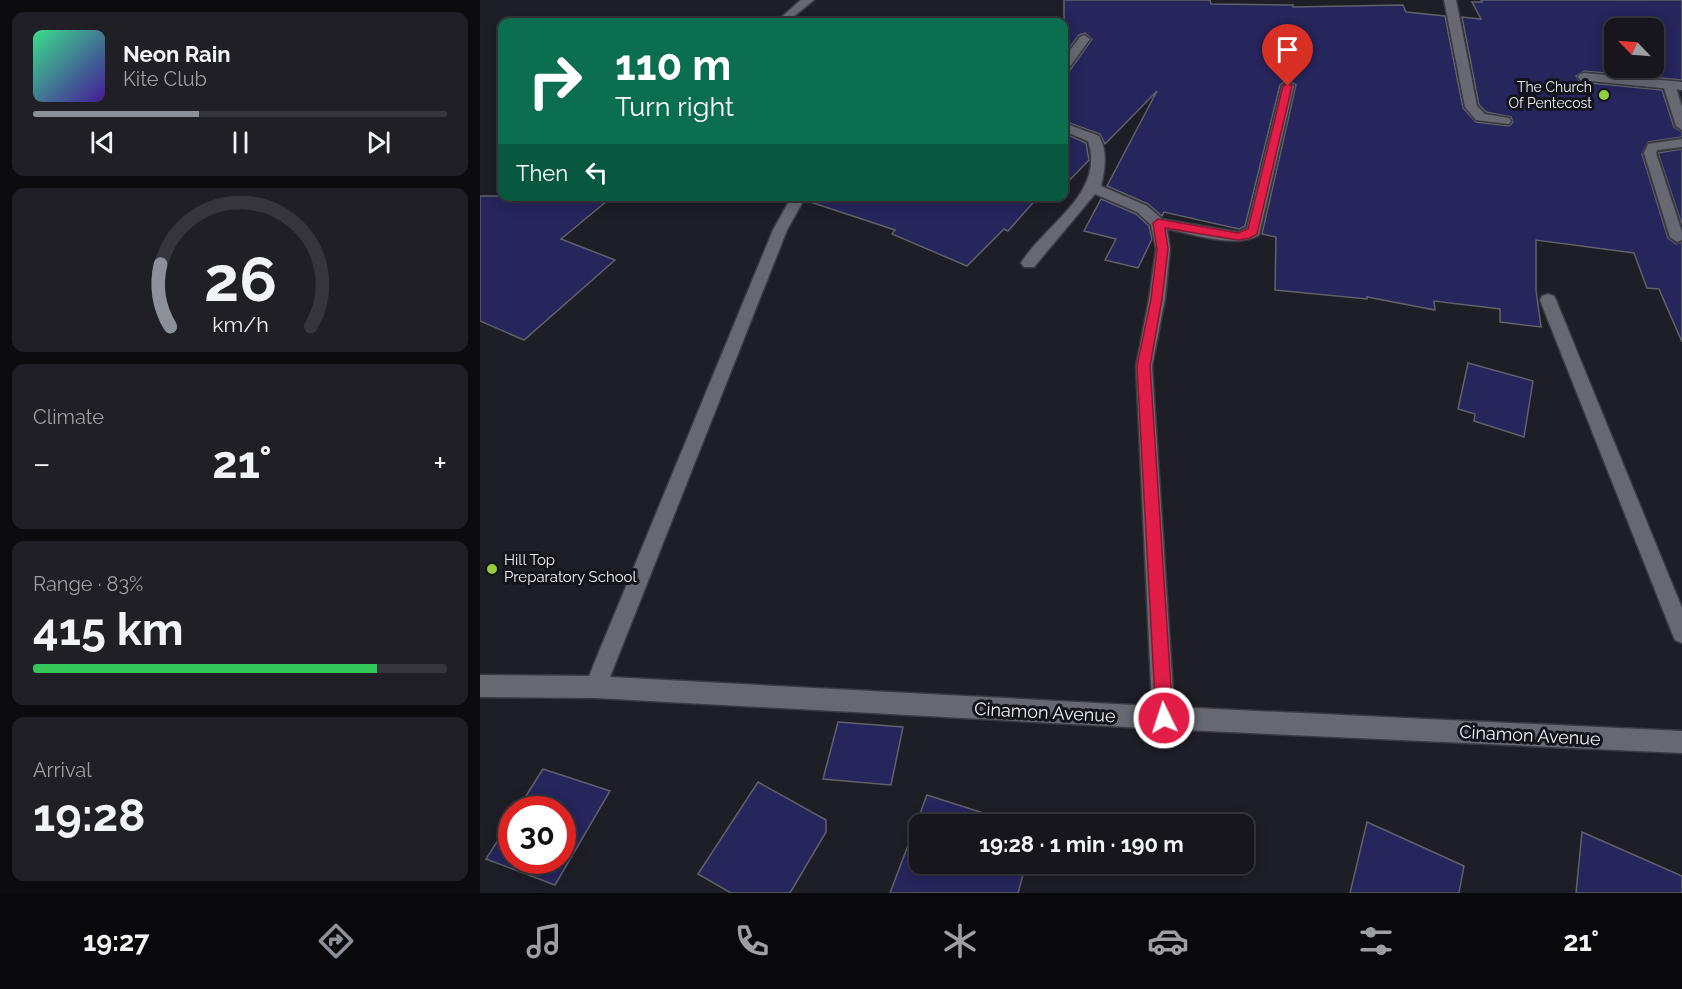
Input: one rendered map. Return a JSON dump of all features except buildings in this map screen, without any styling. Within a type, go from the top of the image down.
[{"type":"street","points":[[786,18],[807,0]]},
{"type":"street","points":[[1450,0],[1471,107],[1481,117],[1504,121]]},
{"type":"street","points":[[1068,61],[1084,39]]},
{"type":"street","points":[[1584,77],[1675,85]]},
{"type":"street","points":[[1093,188],[1142,210],[1158,223],[1238,237],[1246,236],[1254,231],[1288,86]]},
{"type":"street","points":[[1029,263],[1093,188],[1098,167],[1097,143],[1086,135],[1068,128]]},
{"type":"street","points":[[595,687],[780,230],[795,201]]},
{"type":"street","points":[[1158,223],[1163,249],[1144,366],[1164,718]]},
{"type":"street","points":[[1548,300],[1682,633]]},
{"type":"street","name":"Cinamon Avenue","points":[[480,686],[595,687],[1164,718],[1682,742]]},
{"type":"lane","points":[[1675,85],[1682,126]]},
{"type":"lane","points":[[1677,237],[1650,153],[1652,147],[1682,142]]},
{"type":"place","name":"The Church Of Pentecost","points":[[1604,95]]},
{"type":"place","name":"Hill Top Preparatory School","points":[[492,569]]},
{"type":"route","points":[[1164,718],[1144,403],[1144,366],[1163,249],[1158,223],[1238,237],[1246,236],[1254,231],[1288,86]]}]
